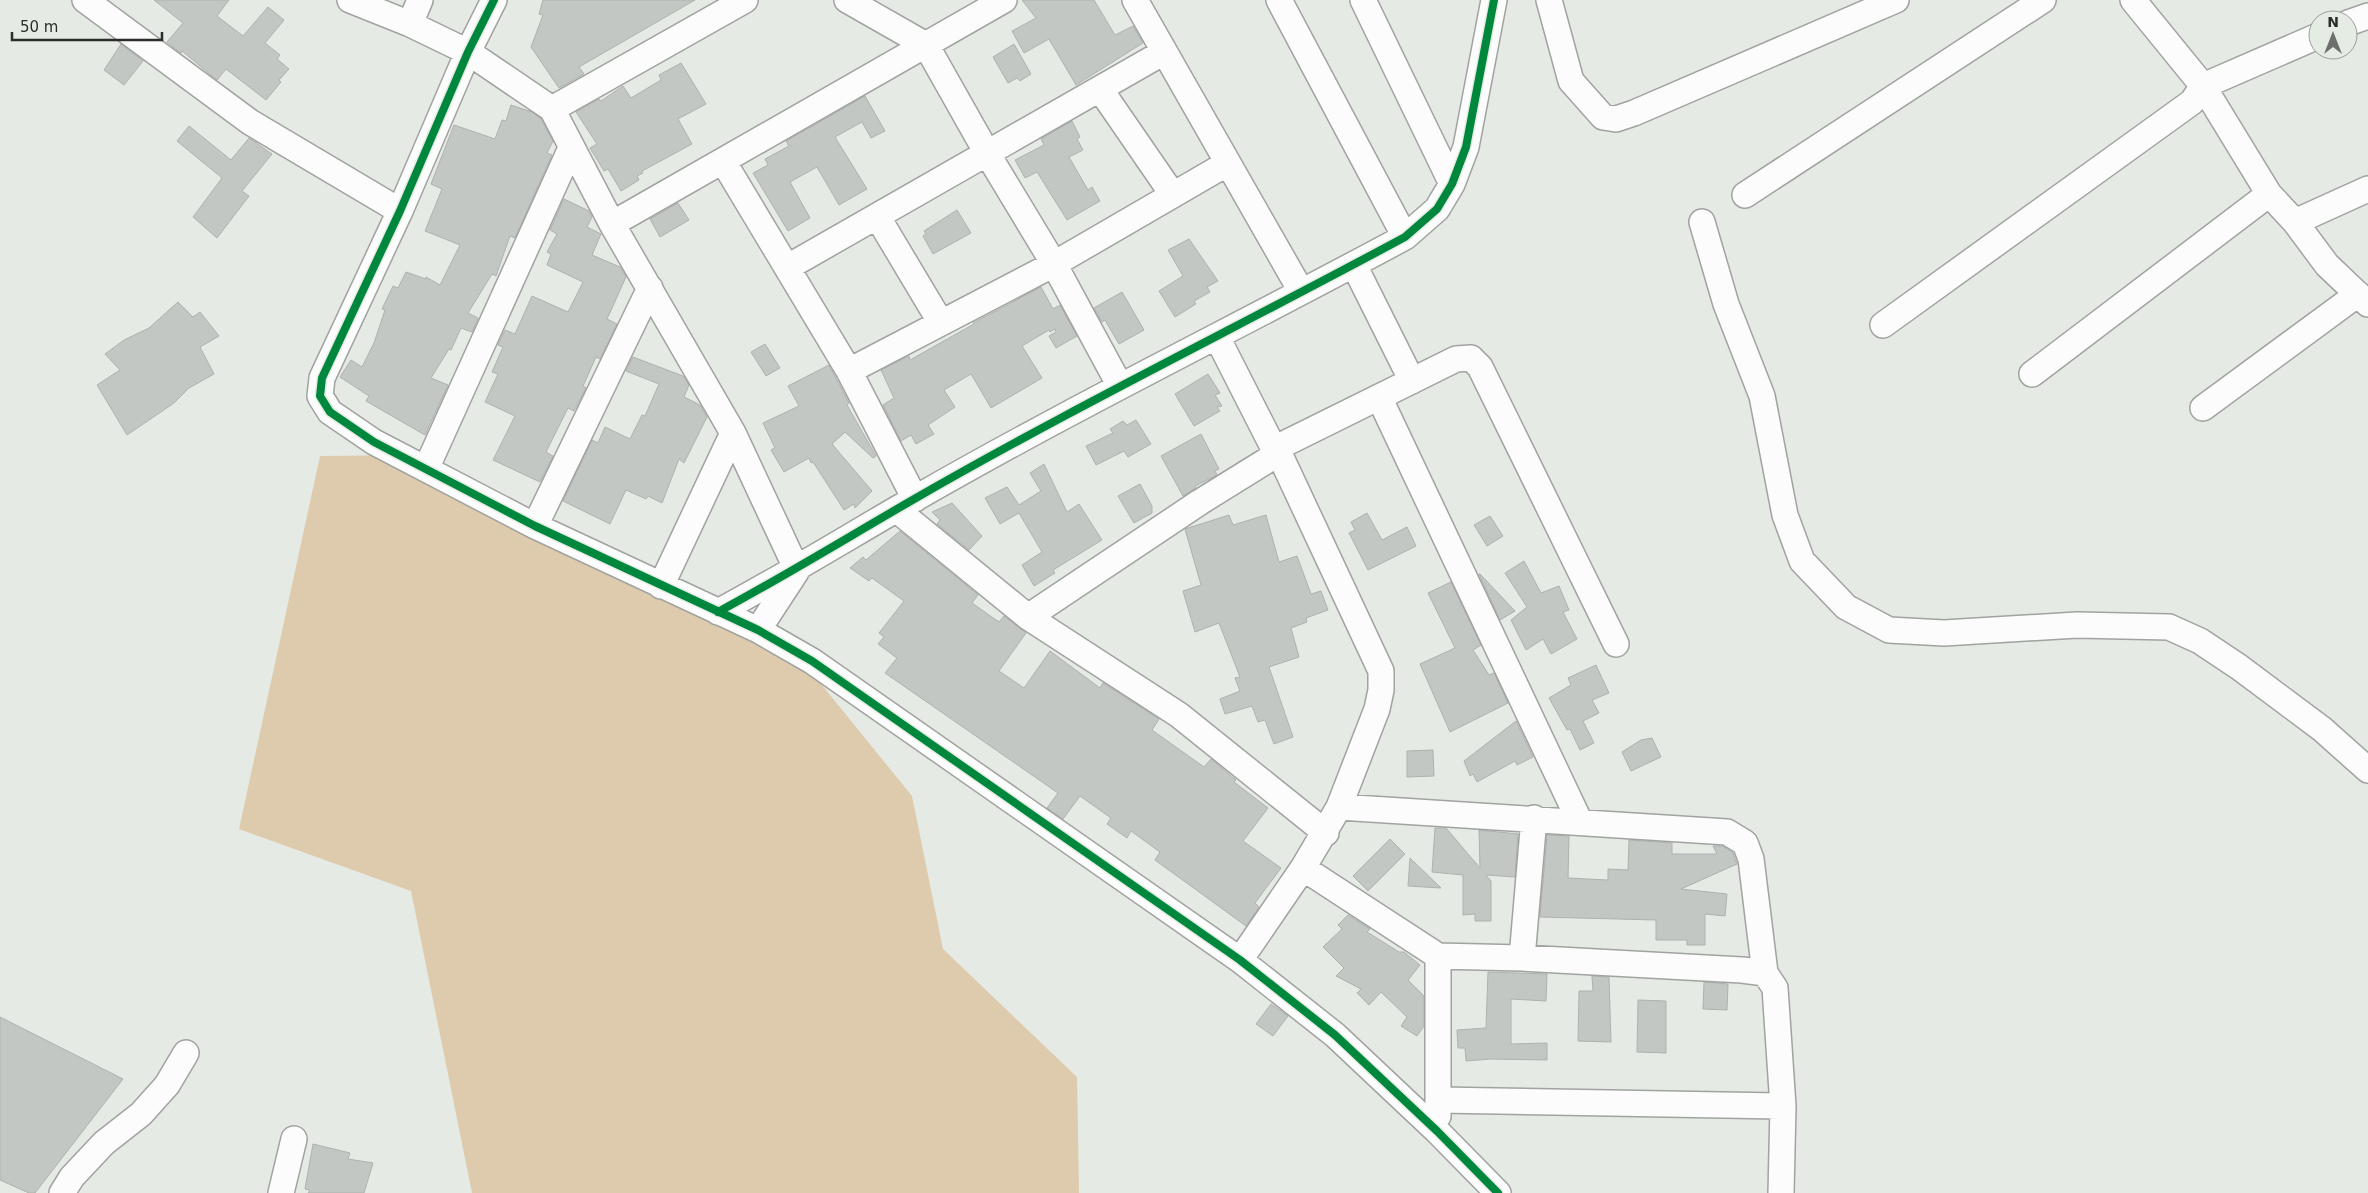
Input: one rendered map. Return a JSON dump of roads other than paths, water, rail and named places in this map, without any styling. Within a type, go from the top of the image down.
[{"type":"street","points":[[84,0],[250,122],[400,211]]},
{"type":"street","points":[[350,0],[410,24],[468,52],[552,109],[570,148],[612,224],[733,433],[797,570]]},
{"type":"street","points":[[410,24],[420,0]]},
{"type":"street","points":[[552,109],[745,0]]},
{"type":"street","points":[[847,0],[926,45],[987,153],[1054,264],[1120,386]]},
{"type":"street","points":[[1135,0],[1301,291]]},
{"type":"street","points":[[1279,0],[1405,237]]},
{"type":"street","points":[[1363,0],[1452,184]]},
{"type":"street","points":[[1549,0],[1571,81],[1603,117],[1610,120],[1634,113],[1896,0]]},
{"type":"street","points":[[1745,195],[2043,0]]},
{"type":"street","points":[[2133,0],[2202,86],[2269,194],[2295,222],[2327,265],[2363,299],[2202,408]]},
{"type":"street","points":[[612,224],[926,45],[998,1]]},
{"type":"street","points":[[718,612],[797,570],[906,504],[1120,386],[1217,337],[1405,237],[1437,209],[1452,184],[1466,147],[1497,1]]},
{"type":"street","points":[[495,2],[468,52],[400,211],[322,378],[320,396],[330,412],[374,442],[535,526],[758,630],[812,660],[1240,960],[1335,1035],[1437,1131],[1498,1193]]},
{"type":"street","points":[[1883,325],[2192,102],[2202,86],[2308,40]]},
{"type":"street","points":[[788,267],[1164,52]]},
{"type":"street","points":[[1100,88],[1173,195]]},
{"type":"street","points":[[426,469],[570,148]]},
{"type":"street","points":[[723,160],[849,371],[906,504],[1028,617],[1179,715],[1326,833]]},
{"type":"street","points":[[849,371],[1054,264],[1228,162]]},
{"type":"street","points":[[2295,222],[2368,189]]},
{"type":"street","points":[[2032,374],[2269,194]]},
{"type":"street","points":[[877,216],[941,323]]},
{"type":"street","points":[[1702,222],[1726,304],[1762,396],[1785,514],[1802,561],[1846,607],[1889,630],[1944,633],[2077,625],[2169,627],[2200,641],[2239,668],[2322,729],[2368,770]]},
{"type":"street","points":[[1354,265],[1412,382]]},
{"type":"street","points":[[535,526],[650,288]]},
{"type":"street","points":[[1217,337],[1277,451],[1381,671],[1381,690],[1377,709],[1339,808],[1326,833],[1240,960]]},
{"type":"street","points":[[1028,617],[1277,451],[1456,359],[1471,358],[1480,367],[1616,644]]},
{"type":"street","points":[[1379,397],[1580,822]]},
{"type":"street","points":[[661,586],[733,433]]},
{"type":"street","points":[[758,630],[797,570]]},
{"type":"street","points":[[1339,808],[1534,818],[1727,832],[1745,843],[1751,859],[1765,973],[1775,988],[1783,1106],[1781,1193]]},
{"type":"street","points":[[1522,958],[1534,818]]},
{"type":"street","points":[[1303,868],[1438,956],[1522,958],[1732,969],[1765,973]]},
{"type":"street","points":[[1437,1131],[1439,1100],[1438,956]]},
{"type":"street","points":[[62,1193],[72,1177],[104,1143],[141,1114],[167,1085],[186,1053]]},
{"type":"street","points":[[1439,1100],[1783,1106]]},
{"type":"street","points":[[281,1193],[294,1139]]}]
